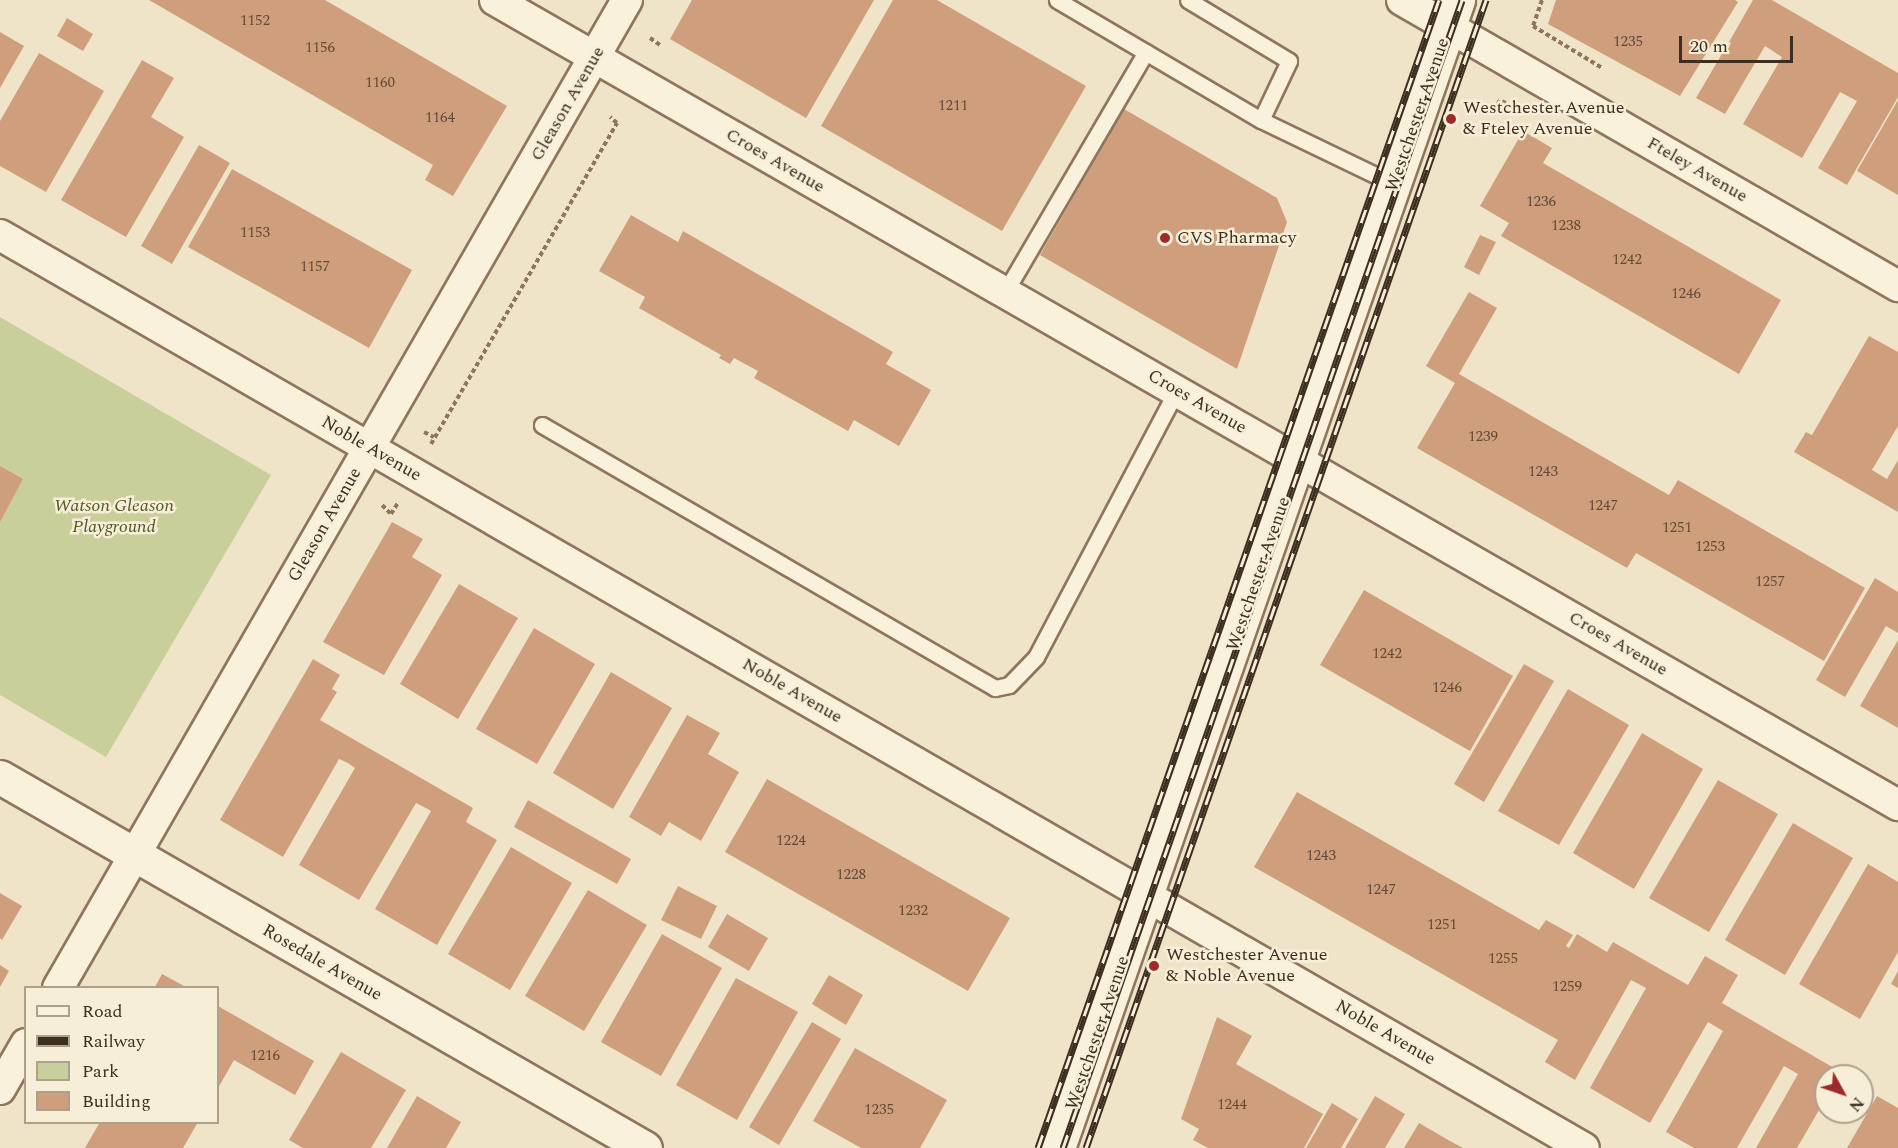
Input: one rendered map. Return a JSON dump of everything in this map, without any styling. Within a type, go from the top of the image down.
[{"type":"main road","name":"Westchester Avenue","points":[[1058,1148],[1454,14]]},
{"type":"main road","name":"Rosedale Avenue","points":[[0,777],[645,1148]]},
{"type":"street","name":"Croes Avenue","points":[[495,0],[1898,805]]},
{"type":"street","name":"Gleason Avenue","points":[[59,986],[627,0]]},
{"type":"street","name":"Fteley Avenue","points":[[1401,0],[1454,14],[1898,286]]},
{"type":"street","name":"Noble Avenue","points":[[0,235],[1584,1148]]},
{"type":"street","points":[[0,1089],[24,1047]]},
{"type":"lane","points":[[1057,0],[1261,120],[1394,184]]},
{"type":"lane","points":[[1188,0],[1289,61],[1261,120]]},
{"type":"lane","points":[[1005,292],[1146,52]]},
{"type":"lane","points":[[542,425],[995,688],[1009,684],[1036,657],[1176,390]]},
{"type":"path","points":[[1542,0],[1533,26],[1602,68]]},
{"type":"path","points":[[650,38],[660,45]]},
{"type":"path","points":[[1497,101],[1503,104]]},
{"type":"path","points":[[424,432],[434,437],[440,427],[617,123],[610,117]]},
{"type":"path","points":[[382,505],[391,514],[399,500]]},
{"type":"green space","name":"Watson Gleason Playground","points":[[0,317],[271,475],[106,757],[0,695]]},
{"type":"building","points":[[149,0],[325,0],[507,106],[453,196],[425,180],[433,165]]},
{"type":"building","points":[[692,0],[874,0],[806,118],[670,39]]},
{"type":"building","points":[[893,0],[937,0],[1086,86],[1002,231],[821,126]]},
{"type":"building","points":[[1556,0],[1735,0],[1738,2],[1680,96],[1548,24]]},
{"type":"building","points":[[1753,0],[1772,0],[1898,73],[1898,97],[1847,185],[1818,168],[1857,101],[1840,92],[1802,158],[1743,124],[1782,57],[1765,46],[1725,114],[1696,98],[1723,52],[1726,53],[1731,43],[1729,42]]},
{"type":"building","points":[[67,18],[93,34],[83,51],[57,36]]},
{"type":"building","points":[[0,32],[24,46],[0,88]]},
{"type":"building","points":[[39,53],[104,91],[46,192],[0,166],[0,121]]},
{"type":"building","points":[[142,60],[174,78],[151,117],[184,137],[126,237],[61,200]]},
{"type":"building","points":[[1898,100],[1898,195],[1857,171]]},
{"type":"building","name":"CVS Pharmacy","points":[[1124,109],[1277,198],[1287,222],[1237,369],[1040,255]]},
{"type":"building","points":[[1523,131],[1552,148],[1543,163],[1781,300],[1739,374],[1501,236],[1509,223],[1480,206]]},
{"type":"building","points":[[199,145],[230,163],[172,264],[141,246]]},
{"type":"building","points":[[232,169],[412,270],[369,348],[188,247]]},
{"type":"building","points":[[631,215],[678,242],[683,231],[893,352],[886,364],[931,390],[899,446],[854,420],[848,431],[754,378],[758,371],[734,358],[730,364],[719,358],[721,355],[639,308],[645,297],[599,271]]},
{"type":"building","points":[[1480,235],[1496,242],[1479,275],[1464,267]]},
{"type":"building","points":[[1469,292],[1497,308],[1459,374],[1669,495],[1678,480],[1865,588],[1824,661],[1636,553],[1627,568],[1417,448],[1455,383],[1426,366]]},
{"type":"building","points":[[1869,336],[1898,352],[1898,426],[1872,470],[1887,479],[1898,460],[1898,512],[1794,452],[1806,432],[1812,435]]},
{"type":"building","points":[[0,466],[23,479],[0,522]]},
{"type":"building","points":[[392,522],[423,539],[412,557],[442,575],[384,675],[323,642]]},
{"type":"building","points":[[1875,578],[1898,592],[1898,633],[1886,626],[1845,697],[1816,680]]},
{"type":"building","points":[[459,584],[518,618],[458,719],[400,684]]},
{"type":"building","points":[[1364,590],[1513,676],[1470,751],[1320,665]]},
{"type":"building","points":[[534,628],[595,664],[537,764],[476,729]]},
{"type":"building","points":[[1898,640],[1898,728],[1860,706]]},
{"type":"building","points":[[313,659],[340,675],[332,689],[337,692],[320,720],[473,808],[466,822],[497,840],[437,945],[375,909],[431,811],[416,803],[359,900],[299,865],[355,768],[348,763],[339,759],[283,857],[220,820]]},
{"type":"building","points":[[1524,664],[1554,681],[1484,802],[1454,784]]},
{"type":"building","points":[[611,672],[672,708],[613,809],[553,773]]},
{"type":"building","points":[[1568,689],[1629,725],[1559,845],[1498,811]]},
{"type":"building","points":[[687,715],[720,733],[708,754],[739,772],[701,841],[669,822],[661,836],[629,817]]},
{"type":"building","points":[[1642,733],[1703,769],[1634,889],[1573,853]]},
{"type":"building","points":[[767,779],[1010,918],[968,991],[725,852]]},
{"type":"building","points":[[1718,780],[1778,814],[1709,932],[1649,898]]},
{"type":"building","points":[[1297,792],[1539,930],[1546,920],[1573,935],[1566,946],[1569,948],[1577,934],[1607,952],[1613,942],[1688,985],[1705,956],[1738,975],[1722,1003],[1827,1064],[1814,1064],[1814,1119],[1797,1148],[1756,1148],[1798,1074],[1784,1066],[1737,1148],[1694,1148],[1666,1132],[1723,1031],[1708,1022],[1650,1123],[1590,1088],[1646,988],[1631,980],[1575,1080],[1545,1062],[1558,1040],[1254,867]]},
{"type":"building","points":[[528,800],[631,859],[617,884],[514,827]]},
{"type":"building","points":[[1793,823],[1853,858],[1785,975],[1725,940]]},
{"type":"building","points":[[511,847],[572,883],[510,990],[448,954]]},
{"type":"building","points":[[1868,864],[1898,882],[1898,952],[1860,1019],[1799,984]]},
{"type":"building","points":[[678,886],[717,906],[701,939],[661,920]]},
{"type":"building","points":[[588,890],[647,925],[584,1031],[525,996]]},
{"type":"building","points":[[0,893],[22,906],[2,940],[0,938]]},
{"type":"building","points":[[727,914],[768,938],[749,971],[708,947]]},
{"type":"building","points":[[662,934],[722,968],[661,1076],[601,1042]]},
{"type":"building","points":[[0,965],[9,971],[0,987]]},
{"type":"building","points":[[1898,971],[1898,988],[1891,984]]},
{"type":"building","points":[[162,974],[184,986],[156,986]]},
{"type":"building","points":[[829,975],[863,995],[846,1025],[812,1004]]},
{"type":"building","points":[[736,978],[798,1012],[737,1120],[676,1085]]},
{"type":"building","points":[[219,1007],[314,1061],[295,1095],[234,1060],[219,1086]]},
{"type":"building","points":[[1217,1017],[1252,1036],[1236,1064],[1323,1114],[1304,1148],[1208,1148],[1193,1140],[1199,1129],[1181,1119]]},
{"type":"building","points":[[812,1022],[841,1039],[779,1145],[749,1127]]},
{"type":"building","points":[[855,1048],[947,1100],[920,1148],[861,1148],[813,1121]]},
{"type":"building","points":[[341,1052],[406,1090],[371,1148],[303,1148],[289,1140]]},
{"type":"building","points":[[417,1096],[461,1122],[446,1148],[387,1148]]},
{"type":"building","points":[[1375,1096],[1405,1114],[1385,1148],[1345,1148]]},
{"type":"building","points":[[1877,1096],[1898,1108],[1898,1148],[1847,1148],[1861,1124],[1874,1124],[1874,1101]]},
{"type":"building","points":[[1332,1103],[1358,1119],[1341,1148],[1306,1148]]},
{"type":"building","points":[[1419,1123],[1450,1141],[1463,1148],[1404,1148]]},
{"type":"building","points":[[99,1124],[197,1124],[183,1148],[85,1148]]},
{"type":"railway","points":[[1038,1148],[1439,0]]},
{"type":"railway","points":[[1063,1148],[1462,0]]},
{"type":"railway","points":[[1086,1148],[1486,0]]},
{"type":"place","name":"Westchester Avenue & Fteley Avenue","points":[[1451,119]]},
{"type":"place","name":"CVS Pharmacy","points":[[1165,238]]},
{"type":"place","name":"Westchester Avenue & Noble Avenue","points":[[1154,966]]}]
